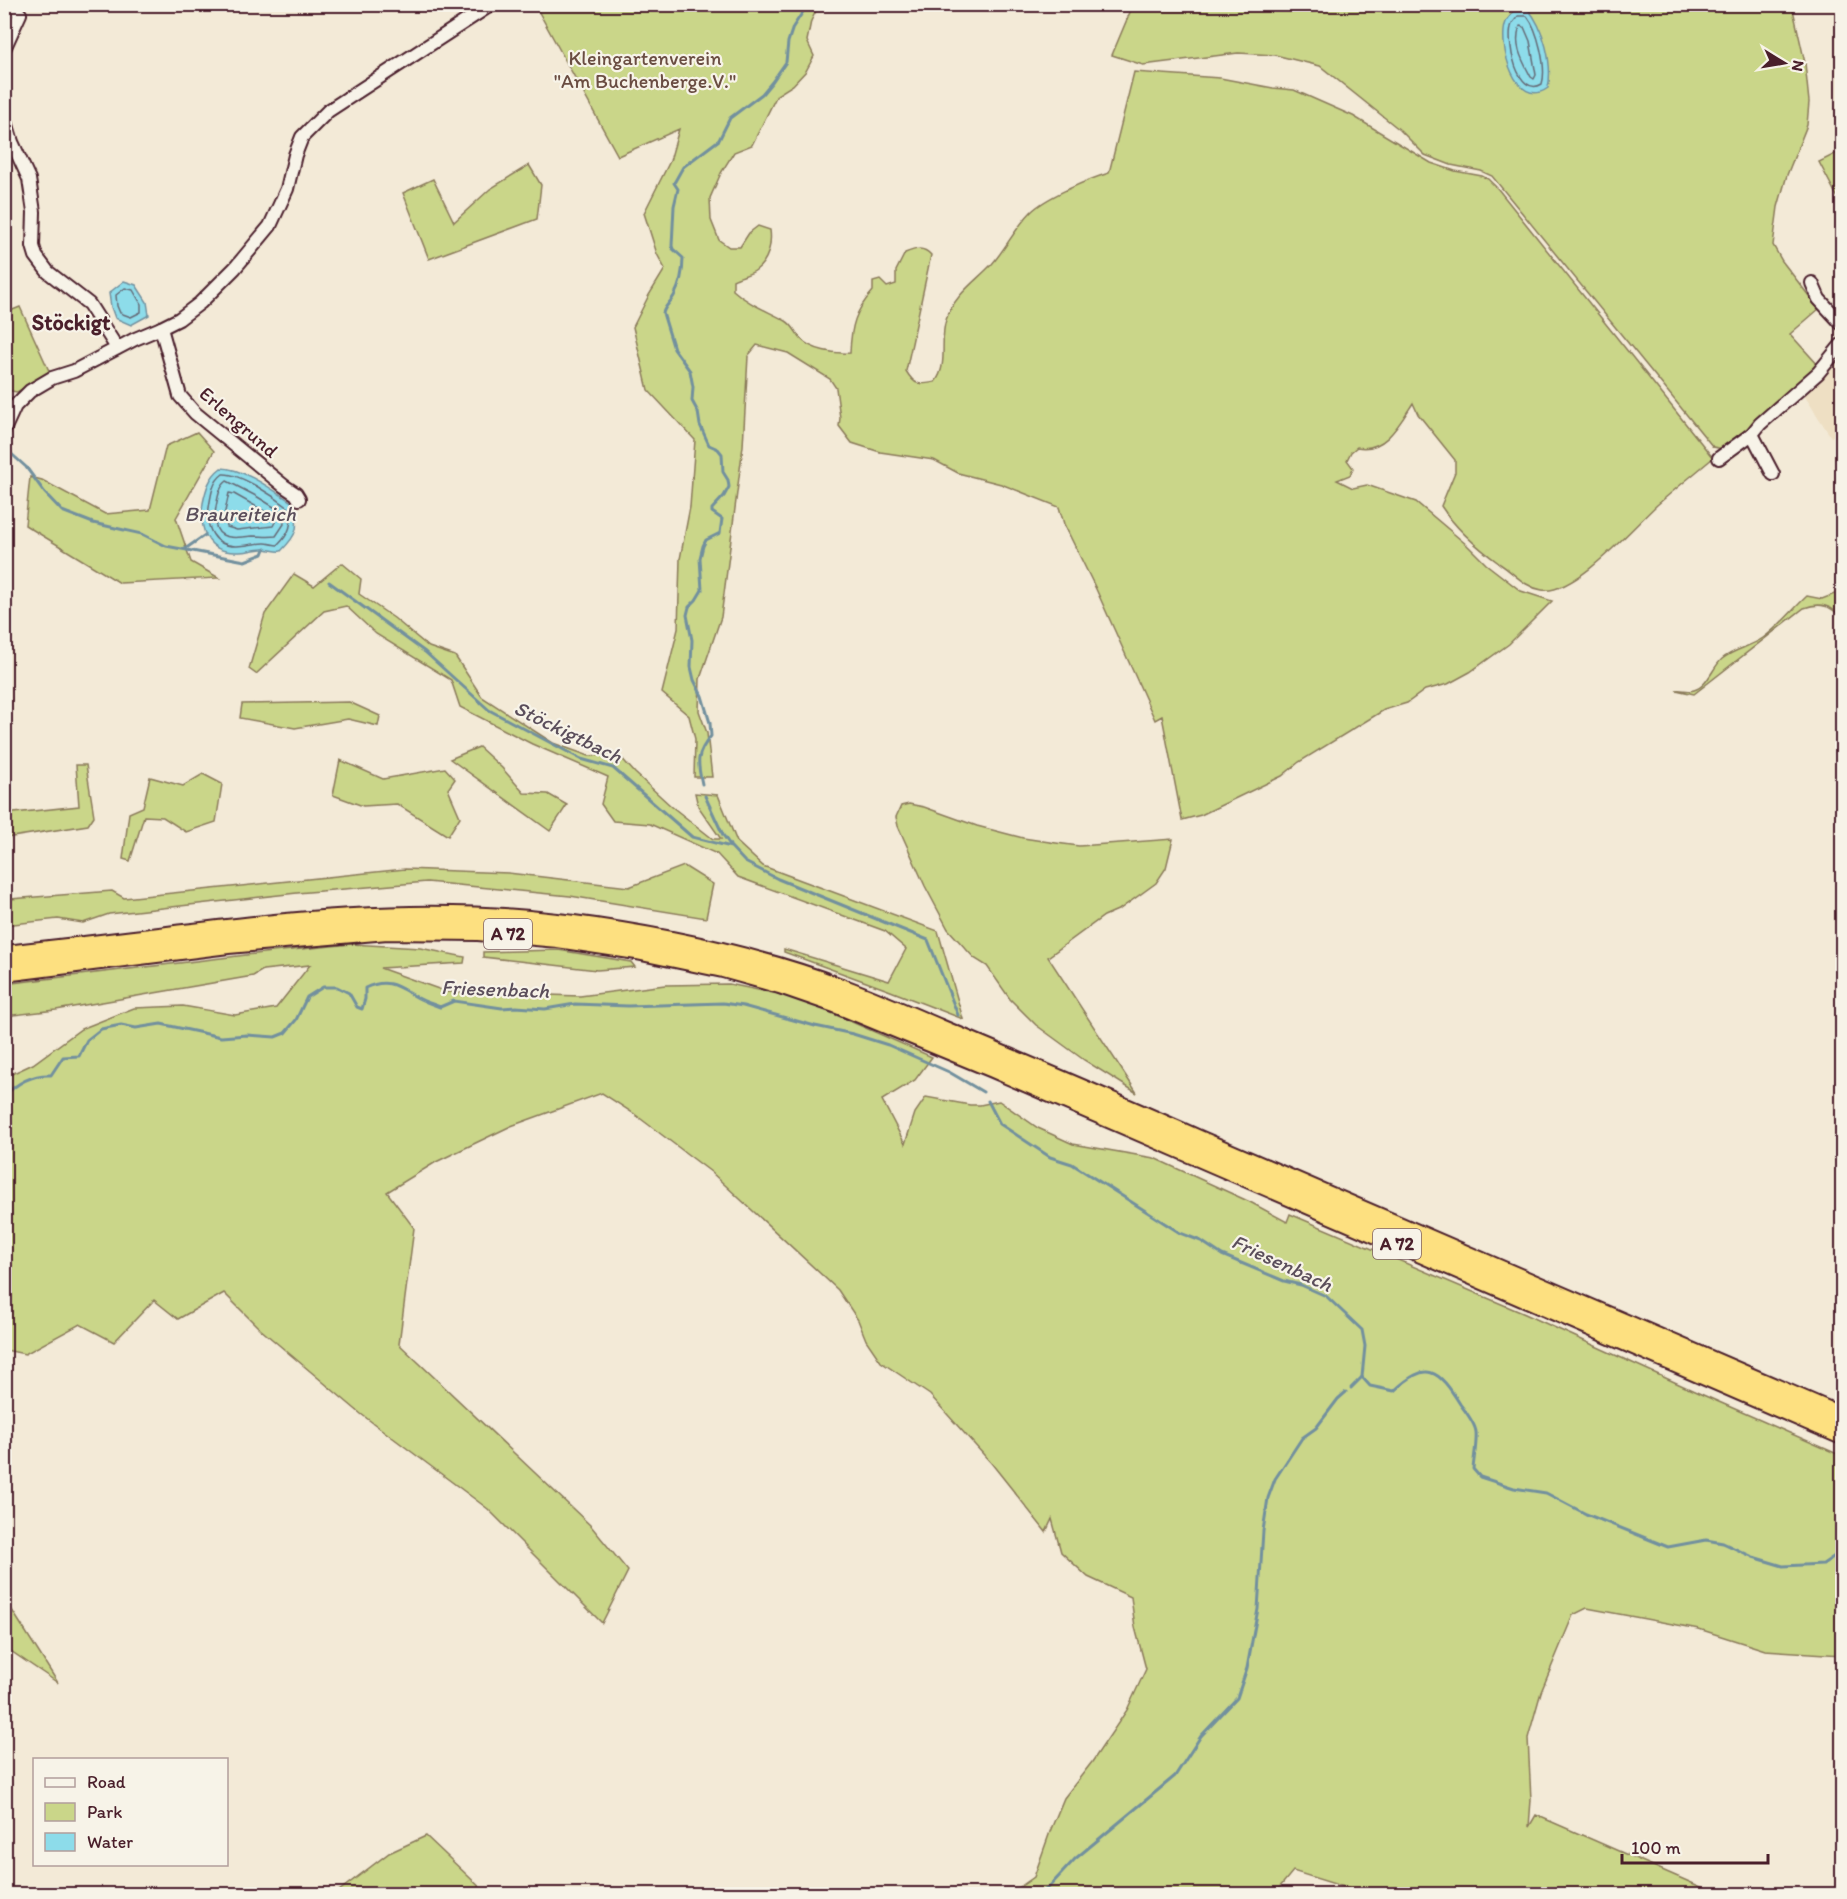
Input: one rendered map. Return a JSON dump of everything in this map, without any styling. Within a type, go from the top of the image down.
[{"type":"highway","name":"A 72","points":[[4,955],[235,928],[384,915],[480,916],[562,923],[707,948],[840,987],[996,1061],[1842,1417]]},
{"type":"highway","name":"A 72","points":[[4,972],[228,944],[387,930],[478,931],[558,938],[648,952],[780,984],[996,1061]]},
{"type":"highway","name":"A 72","points":[[1027,1074],[1842,1435]]},
{"type":"street","points":[[4,48],[21,14],[11,4]]},
{"type":"street","points":[[4,430],[10,402],[179,319],[200,303],[236,268],[270,226],[287,189],[302,137],[328,111],[492,4]]},
{"type":"street","points":[[4,115],[12,142],[29,179],[34,212],[33,246],[36,256],[48,272],[89,304],[117,348]]},
{"type":"street","points":[[1812,283],[1819,299],[1842,324]]},
{"type":"street","name":"Erlengrund","points":[[161,328],[180,396],[195,413],[296,494],[299,499]]},
{"type":"street","points":[[1719,458],[1752,434],[1760,424],[1818,373],[1842,344]]},
{"type":"street","points":[[1752,434],[1773,474]]},
{"type":"shaded area","points":[[1836,362],[1842,373],[1842,431],[1831,437],[1802,392]]},
{"type":"green space","name":"Kleingartenverein \"Am Buchenberge.V.\"","points":[[708,4],[712,10],[718,4],[819,5],[811,21],[807,41],[814,56],[806,71],[793,85],[777,95],[752,145],[734,152],[721,173],[710,198],[711,220],[719,240],[729,247],[740,247],[749,233],[758,226],[770,230],[770,247],[764,262],[754,272],[733,280],[733,290],[788,323],[805,343],[817,349],[850,353],[855,319],[873,291],[873,282],[880,280],[887,287],[896,284],[896,271],[905,253],[922,249],[931,255],[906,371],[915,382],[925,384],[935,382],[942,368],[944,328],[954,303],[992,264],[1021,224],[1038,206],[1068,189],[1109,173],[1134,72],[1220,78],[1294,90],[1353,116],[1431,163],[1488,179],[1713,458],[1657,505],[1587,571],[1555,589],[1542,590],[1524,583],[1484,551],[1460,530],[1441,506],[1455,472],[1455,460],[1418,414],[1413,403],[1391,435],[1384,441],[1367,448],[1357,447],[1351,452],[1347,460],[1353,468],[1350,475],[1337,480],[1353,488],[1367,485],[1416,502],[1486,564],[1521,591],[1552,601],[1509,644],[1470,672],[1448,684],[1425,690],[1407,703],[1384,710],[1299,762],[1282,776],[1201,815],[1182,820],[1162,716],[1155,720],[1064,524],[1059,507],[1001,484],[958,473],[934,460],[880,452],[852,443],[839,426],[836,388],[830,379],[788,353],[757,345],[748,356],[743,446],[721,617],[700,679],[699,711],[707,733],[712,777],[694,777],[695,739],[689,716],[662,693],[678,629],[680,559],[690,507],[695,440],[648,390],[633,327],[665,269],[657,254],[644,213],[670,161],[679,129],[618,156],[535,5]]},
{"type":"green space","points":[[1133,5],[1792,5],[1805,63],[1809,102],[1807,125],[1787,175],[1778,207],[1773,245],[1782,261],[1819,309],[1790,334],[1819,366],[1723,449],[1713,447],[1492,176],[1425,155],[1400,130],[1320,66],[1275,55],[1238,53],[1143,65],[1112,55]]},
{"type":"green space","points":[[1839,152],[1842,159],[1842,206],[1819,162]]},
{"type":"green space","points":[[529,165],[541,185],[537,219],[429,259],[403,193],[433,179],[454,222],[490,189]]},
{"type":"green space","points":[[20,307],[50,373],[17,392],[5,390],[5,313]]},
{"type":"green space","points":[[197,432],[214,451],[176,518],[191,562],[219,578],[120,583],[25,525],[30,477],[42,480],[105,514],[150,510],[166,446]]},
{"type":"green space","points":[[342,563],[361,579],[359,594],[394,618],[429,647],[455,656],[482,697],[553,743],[589,756],[618,754],[671,806],[713,839],[721,839],[698,806],[695,793],[718,795],[737,842],[763,866],[938,931],[963,1019],[784,952],[784,949],[889,981],[906,949],[885,931],[738,877],[717,854],[650,824],[613,821],[601,804],[608,777],[532,744],[460,707],[451,680],[376,634],[346,606],[324,611],[256,674],[249,669],[265,614],[294,574],[314,586]]},
{"type":"green space","points":[[1842,591],[1842,620],[1835,611],[1826,606],[1815,605],[1804,608],[1694,694],[1676,690],[1692,691],[1699,688],[1722,659],[1769,634],[1807,596],[1822,599]]},
{"type":"green space","points":[[349,702],[380,716],[378,726],[348,719],[295,728],[240,718],[242,704]]},
{"type":"green space","points":[[479,747],[524,793],[548,794],[567,805],[550,831],[450,759]]},
{"type":"green space","points":[[340,760],[383,779],[445,768],[455,779],[448,789],[460,817],[448,836],[397,804],[363,806],[333,795]]},
{"type":"green space","points":[[76,765],[86,765],[94,816],[88,825],[5,838],[5,814],[79,806]]},
{"type":"green space","points":[[203,774],[222,784],[216,822],[186,832],[163,817],[144,816],[130,861],[123,859],[129,813],[143,807],[150,777],[183,786]]},
{"type":"green space","points":[[909,804],[977,826],[1023,838],[1056,843],[1079,846],[1173,839],[1166,868],[1156,883],[1120,909],[1104,916],[1048,957],[1137,1093],[1084,1060],[1036,1025],[1010,999],[987,966],[974,958],[948,929],[925,886],[898,826],[896,817],[901,806]]},
{"type":"green space","points":[[684,866],[713,884],[706,918],[570,896],[427,882],[297,893],[109,914],[83,923],[58,919],[5,925],[5,899],[112,891],[124,898],[405,869],[508,873],[629,887]]},
{"type":"green space","points":[[351,944],[420,948],[465,957],[464,963],[380,968],[447,992],[580,996],[665,985],[729,984],[797,998],[932,1057],[915,1080],[882,1100],[905,1144],[915,1113],[926,1097],[970,1105],[999,1101],[1038,1128],[1073,1144],[1154,1158],[1250,1202],[1287,1222],[1290,1214],[1525,1314],[1842,1456],[1842,1655],[1765,1650],[1699,1629],[1587,1608],[1573,1615],[1541,1692],[1528,1738],[1531,1800],[1529,1827],[1536,1815],[1717,1894],[1367,1894],[1293,1871],[1274,1894],[1010,1894],[1034,1877],[1064,1798],[1092,1762],[1127,1710],[1146,1669],[1135,1627],[1131,1597],[1088,1577],[1061,1552],[1052,1519],[1046,1532],[992,1464],[930,1395],[881,1362],[838,1290],[711,1172],[633,1113],[602,1093],[511,1126],[436,1162],[387,1192],[414,1228],[399,1344],[591,1526],[628,1571],[602,1623],[488,1509],[361,1414],[260,1329],[224,1293],[178,1319],[154,1300],[114,1342],[80,1324],[25,1354],[5,1350],[5,1077],[33,1064],[81,1029],[134,1008],[183,1006],[235,1015],[276,1008],[310,965],[263,970],[253,976],[56,1010],[5,1016],[4,984]]},
{"type":"green space","points":[[558,950],[631,962],[635,967],[597,970],[483,957],[483,952]]},
{"type":"green space","points":[[5,1599],[58,1683],[5,1647]]},
{"type":"green space","points":[[426,1836],[487,1894],[335,1894],[389,1853]]},
{"type":"water","points":[[1528,9],[1539,26],[1548,57],[1548,88],[1537,93],[1527,91],[1518,83],[1507,59],[1504,45],[1506,22],[1514,11]]},
{"type":"water","points":[[124,281],[136,285],[147,302],[149,315],[131,325],[115,318],[111,307],[109,293]]},
{"type":"water","name":"Braureiteich","points":[[221,468],[250,476],[295,504],[296,530],[281,551],[263,549],[225,551],[211,543],[202,521],[203,503],[211,479]]},
{"type":"waterway","points":[[702,784],[699,758],[711,736],[710,723],[691,667],[692,640],[687,615],[689,607],[702,590],[700,558],[703,546],[706,540],[720,533],[722,519],[712,512],[712,509],[729,487],[723,472],[722,454],[718,449],[709,445],[700,425],[698,412],[692,401],[693,387],[690,371],[674,349],[663,313],[676,292],[683,258],[672,246],[674,206],[678,189],[674,183],[683,167],[719,140],[730,118],[762,94],[772,82],[786,62],[788,42],[793,27],[808,4]]},
{"type":"waterway","name":"Stöckigtbach","points":[[6,449],[26,467],[62,511],[93,523],[142,534],[166,546],[245,561],[263,554],[265,549]]},
{"type":"waterway","points":[[185,549],[205,535]]},
{"type":"waterway","name":"Stöckigtbach","points":[[329,582],[425,652],[489,710],[581,759],[613,768],[692,837],[731,847],[745,862],[778,879],[928,940],[958,1015]]},
{"type":"waterway","points":[[705,796],[730,845]]},
{"type":"waterway","name":"Friesenbach","points":[[4,1096],[26,1080],[51,1075],[63,1057],[79,1056],[87,1040],[101,1029],[121,1025],[136,1028],[161,1024],[221,1037],[247,1035],[275,1037],[285,1033],[296,1020],[307,997],[323,987],[337,987],[349,993],[357,1007],[362,1009],[365,988],[381,983],[399,987],[440,1007],[454,1001],[502,1008],[545,1009],[575,1004],[628,1006],[723,1003],[743,1006],[888,1045],[949,1072],[983,1092]]},
{"type":"waterway","name":"Friesenbach","points":[[988,1101],[1000,1124],[1050,1157],[1072,1164],[1180,1233],[1201,1241],[1222,1255],[1326,1296],[1362,1330],[1365,1346],[1362,1377],[1370,1386],[1394,1391],[1415,1375],[1424,1372],[1438,1376],[1452,1392],[1474,1425],[1476,1436],[1473,1469],[1480,1477],[1514,1488],[1546,1493],[1586,1514],[1668,1547],[1706,1540],[1723,1543],[1753,1557],[1783,1566],[1823,1564],[1842,1551]]},
{"type":"waterway","points":[[1351,1388],[1362,1377]]},
{"type":"waterway","points":[[1039,1894],[1048,1888],[1075,1859],[1175,1776],[1201,1736],[1237,1698],[1247,1668],[1258,1609],[1263,1531],[1268,1498],[1275,1479],[1302,1438],[1316,1428],[1346,1392]]},
{"type":"district","name":"Stöckigt","points":[[71,322]]}]
